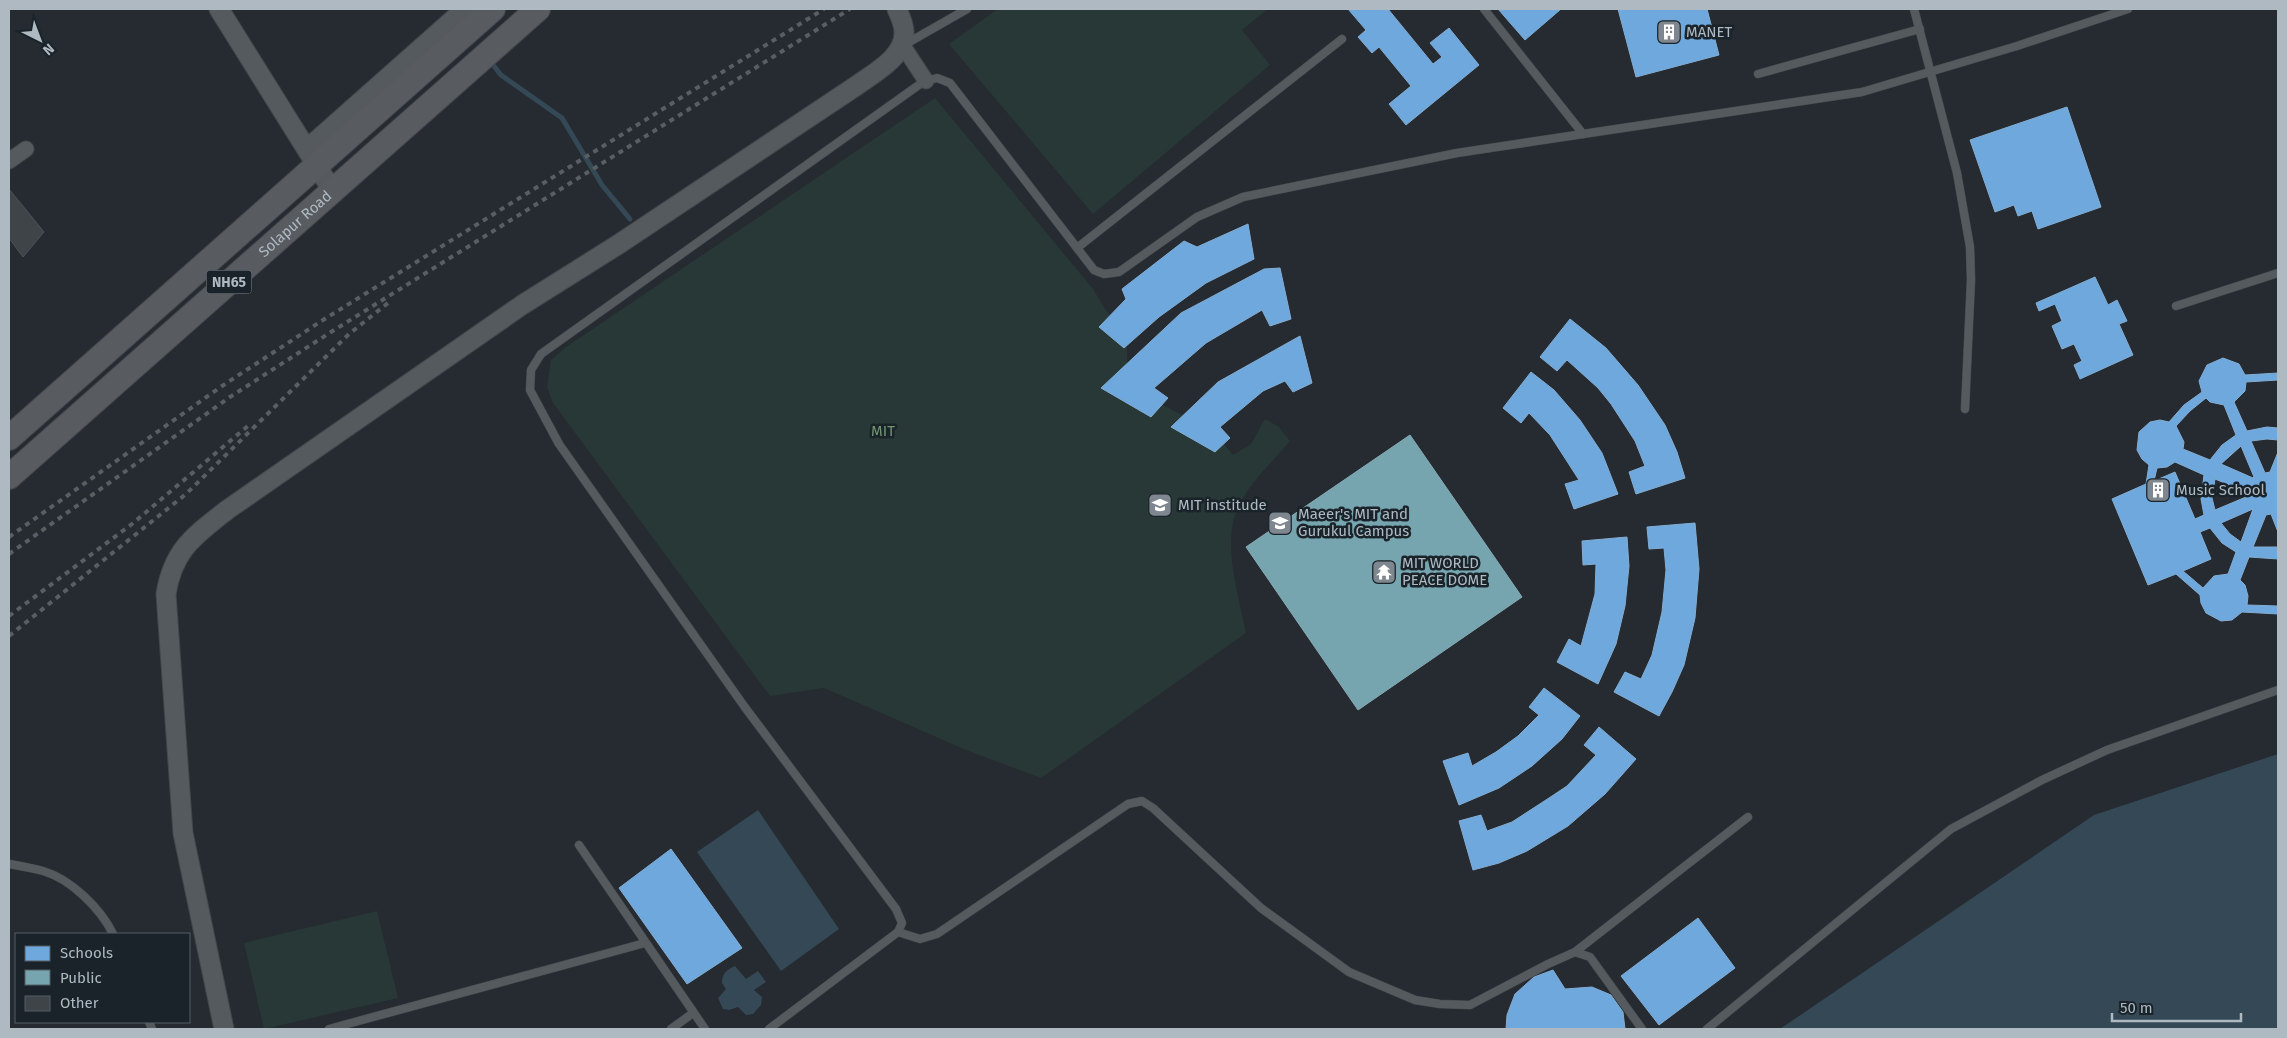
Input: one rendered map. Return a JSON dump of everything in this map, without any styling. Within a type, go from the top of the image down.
[{"type":"highway","name":"Solapur Road","points":[[9,438],[312,157],[429,66],[493,9]]},
{"type":"highway","name":"Solapur Road","points":[[9,477],[538,9]]},
{"type":"street","points":[[219,9],[332,190]]},
{"type":"street","points":[[312,157],[432,38],[465,9]]},
{"type":"street","points":[[224,1029],[183,832],[166,594],[169,577],[178,556],[191,538],[227,510],[522,305],[619,244],[849,92],[890,60],[903,46],[905,30],[897,9]]},
{"type":"street","points":[[903,46],[926,81]]},
{"type":"street","points":[[9,161],[26,149]]},
{"type":"lane","points":[[903,46],[967,9]]},
{"type":"lane","points":[[1484,9],[1583,134]]},
{"type":"lane","points":[[1914,9],[1957,172],[1970,247],[1971,280],[1965,409]]},
{"type":"lane","points":[[768,1029],[898,932],[902,923],[896,909],[744,706],[565,452],[530,390],[531,370],[541,354],[926,81],[937,78],[950,83],[1094,270],[1104,274],[1119,272],[1197,217],[1244,197],[1457,153],[1862,92],[2017,46],[2128,9]]},
{"type":"lane","points":[[1758,74],[1920,29]]},
{"type":"lane","points":[[1077,248],[1342,39]]},
{"type":"lane","points":[[2176,306],[2278,273]]},
{"type":"lane","points":[[1707,1029],[1951,829],[2042,780],[2107,750],[2278,690]]},
{"type":"lane","points":[[898,932],[920,940],[937,934],[1128,804],[1142,801],[1153,808],[1262,908],[1349,972],[1415,1000],[1440,1004],[1470,1005],[1575,952],[1748,817]]},
{"type":"lane","points":[[579,845],[705,1029]]},
{"type":"lane","points":[[9,864],[45,871],[80,892],[106,921],[112,933]]},
{"type":"lane","points":[[329,1029],[645,943]]},
{"type":"lane","points":[[1575,952],[1590,957],[1642,1029]]},
{"type":"lane","points":[[671,1029],[693,1013]]},
{"type":"green space","points":[[998,9],[1268,9],[1242,30],[1270,65],[1093,214],[949,44]]},
{"type":"green space","name":"MIT","points":[[935,98],[1093,289],[1127,344],[1127,386],[1182,415],[1199,429],[1221,440],[1233,455],[1251,444],[1265,419],[1278,426],[1290,441],[1245,494],[1239,504],[1232,528],[1231,543],[1234,574],[1246,633],[1041,778],[966,750],[824,688],[770,696],[553,403],[547,387],[551,360],[566,347]]},
{"type":"green space","points":[[377,911],[398,998],[264,1029],[244,943]]},
{"type":"water","points":[[2278,754],[2278,1029],[1780,1029],[2094,815]]},
{"type":"water","points":[[758,810],[839,929],[781,971],[697,852]]},
{"type":"water","points":[[735,966],[746,979],[758,971],[766,982],[754,990],[762,997],[761,1005],[753,1014],[746,1015],[738,1007],[729,1010],[723,1009],[718,998],[726,989],[722,983],[724,975]]},
{"type":"building: Schools","points":[[1348,9],[1388,9],[1433,64],[1442,57],[1430,43],[1449,28],[1479,65],[1406,125],[1389,104],[1411,86],[1379,47],[1372,53],[1358,37],[1366,30]]},
{"type":"building: Schools","points":[[1498,9],[1561,9],[1525,40]]},
{"type":"building: Schools","name":"MANET","points":[[1618,9],[1707,9],[1719,55],[1636,77]]},
{"type":"building: Schools","points":[[2067,107],[2101,207],[2038,229],[2032,211],[2018,216],[2014,205],[1995,212],[1970,140]]},
{"type":"building: Schools","points":[[1248,224],[1254,259],[1206,283],[1159,317],[1124,348],[1099,327],[1126,299],[1122,289],[1184,241],[1197,247]]},
{"type":"building: Schools","points":[[1280,268],[1291,319],[1270,326],[1262,310],[1206,343],[1154,388],[1168,398],[1151,417],[1101,388],[1181,313],[1264,269]]},
{"type":"building: Schools","points":[[2095,277],[2108,305],[2117,300],[2127,321],[2119,324],[2133,355],[2080,379],[2074,365],[2082,361],[2074,344],[2062,349],[2052,326],[2062,321],[2055,304],[2039,311],[2036,303]]},
{"type":"building: Schools","points":[[1570,319],[1606,348],[1638,385],[1665,425],[1677,452],[1685,478],[1636,494],[1629,472],[1645,466],[1635,441],[1611,404],[1598,388],[1567,360],[1557,371],[1540,357]]},
{"type":"building: Schools","points":[[1300,336],[1312,383],[1293,392],[1285,381],[1263,391],[1220,427],[1230,438],[1215,452],[1171,427],[1218,382]]},
{"type":"building: Schools","name":"Music School","points":[[2223,358],[2239,364],[2245,375],[2278,373],[2278,380],[2246,382],[2245,391],[2234,402],[2247,431],[2267,427],[2278,428],[2278,440],[2251,441],[2265,473],[2270,472],[2278,452],[2278,532],[2271,514],[2266,515],[2253,547],[2278,547],[2278,559],[2249,557],[2240,580],[2245,585],[2248,596],[2247,605],[2278,606],[2278,614],[2242,612],[2232,620],[2221,621],[2206,613],[2201,603],[2200,595],[2176,574],[2148,585],[2112,499],[2146,484],[2149,465],[2142,459],[2137,450],[2139,432],[2150,422],[2160,420],[2169,422],[2184,405],[2202,392],[2199,381],[2207,365]],"holes":[[[2206,398],[2210,402],[2224,405],[2236,435],[2222,445],[2210,460],[2183,449],[2184,442],[2176,426]],[[2241,446],[2253,478],[2221,464]],[[2175,462],[2204,475],[2201,499],[2204,515],[2195,519],[2175,472],[2154,481],[2157,468],[2167,467]],[[2215,479],[2246,492],[2246,497],[2215,510],[2212,498]],[[2253,509],[2241,542],[2230,534],[2221,523]],[[2210,528],[2222,543],[2236,552],[2228,574],[2214,576],[2203,588],[2183,571],[2211,559],[2200,532]]]},
{"type":"building: Schools","points":[[1531,372],[1554,390],[1580,420],[1602,453],[1618,494],[1574,509],[1565,484],[1579,480],[1550,435],[1529,413],[1521,423],[1503,408]]},
{"type":"building: Schools","points":[[1695,523],[1699,569],[1695,618],[1684,665],[1659,716],[1614,692],[1625,672],[1641,679],[1652,655],[1662,612],[1666,570],[1664,548],[1649,549],[1647,527]]},
{"type":"building: Schools","points":[[1627,537],[1629,566],[1625,606],[1616,644],[1598,684],[1557,662],[1569,639],[1581,646],[1595,594],[1596,564],[1583,565],[1582,541]]},
{"type":"building: Schools","points":[[1544,688],[1580,716],[1562,739],[1532,766],[1499,788],[1459,805],[1443,761],[1468,753],[1472,766],[1496,752],[1518,736],[1539,715],[1529,707]]},
{"type":"building: Schools","points":[[1599,727],[1636,759],[1605,794],[1568,826],[1527,851],[1499,863],[1473,870],[1459,821],[1481,815],[1487,831],[1512,822],[1567,786],[1596,755],[1584,745]]},
{"type":"building: Schools","points":[[671,849],[742,948],[687,984],[619,888]]},
{"type":"building: Schools","points":[[1698,918],[1735,968],[1659,1025],[1621,976]]},
{"type":"building: Schools","points":[[1553,970],[1565,989],[1592,987],[1611,995],[1623,1012],[1625,1029],[1506,1029],[1507,1015],[1515,994],[1534,977]]},
{"type":"building: Public","name":"MIT WORLD PEACE DOME","points":[[1410,435],[1522,597],[1358,710],[1246,547]]},
{"type":"building: Other","points":[[9,189],[44,232],[23,257],[9,238]]},
{"type":"waterway","points":[[490,61],[501,75],[562,118],[602,185],[630,219]]},
{"type":"railway","points":[[9,537],[222,386],[323,320],[824,9]]},
{"type":"railway","points":[[9,554],[230,397],[331,332],[850,9]]},
{"type":"railway","points":[[9,636],[186,494],[349,334],[388,303]]},
{"type":"railway","points":[[9,616],[132,524],[249,425]]},
{"type":"place","name":"MANET","points":[[1669,32]]},
{"type":"place","name":"Music School","points":[[2158,490]]},
{"type":"place","name":"MIT institude","points":[[1160,505]]},
{"type":"place","name":"Maeer's MIT and Gurukul Campus","points":[[1280,523]]},
{"type":"place","name":"MIT WORLD PEACE DOME","points":[[1384,572]]}]
